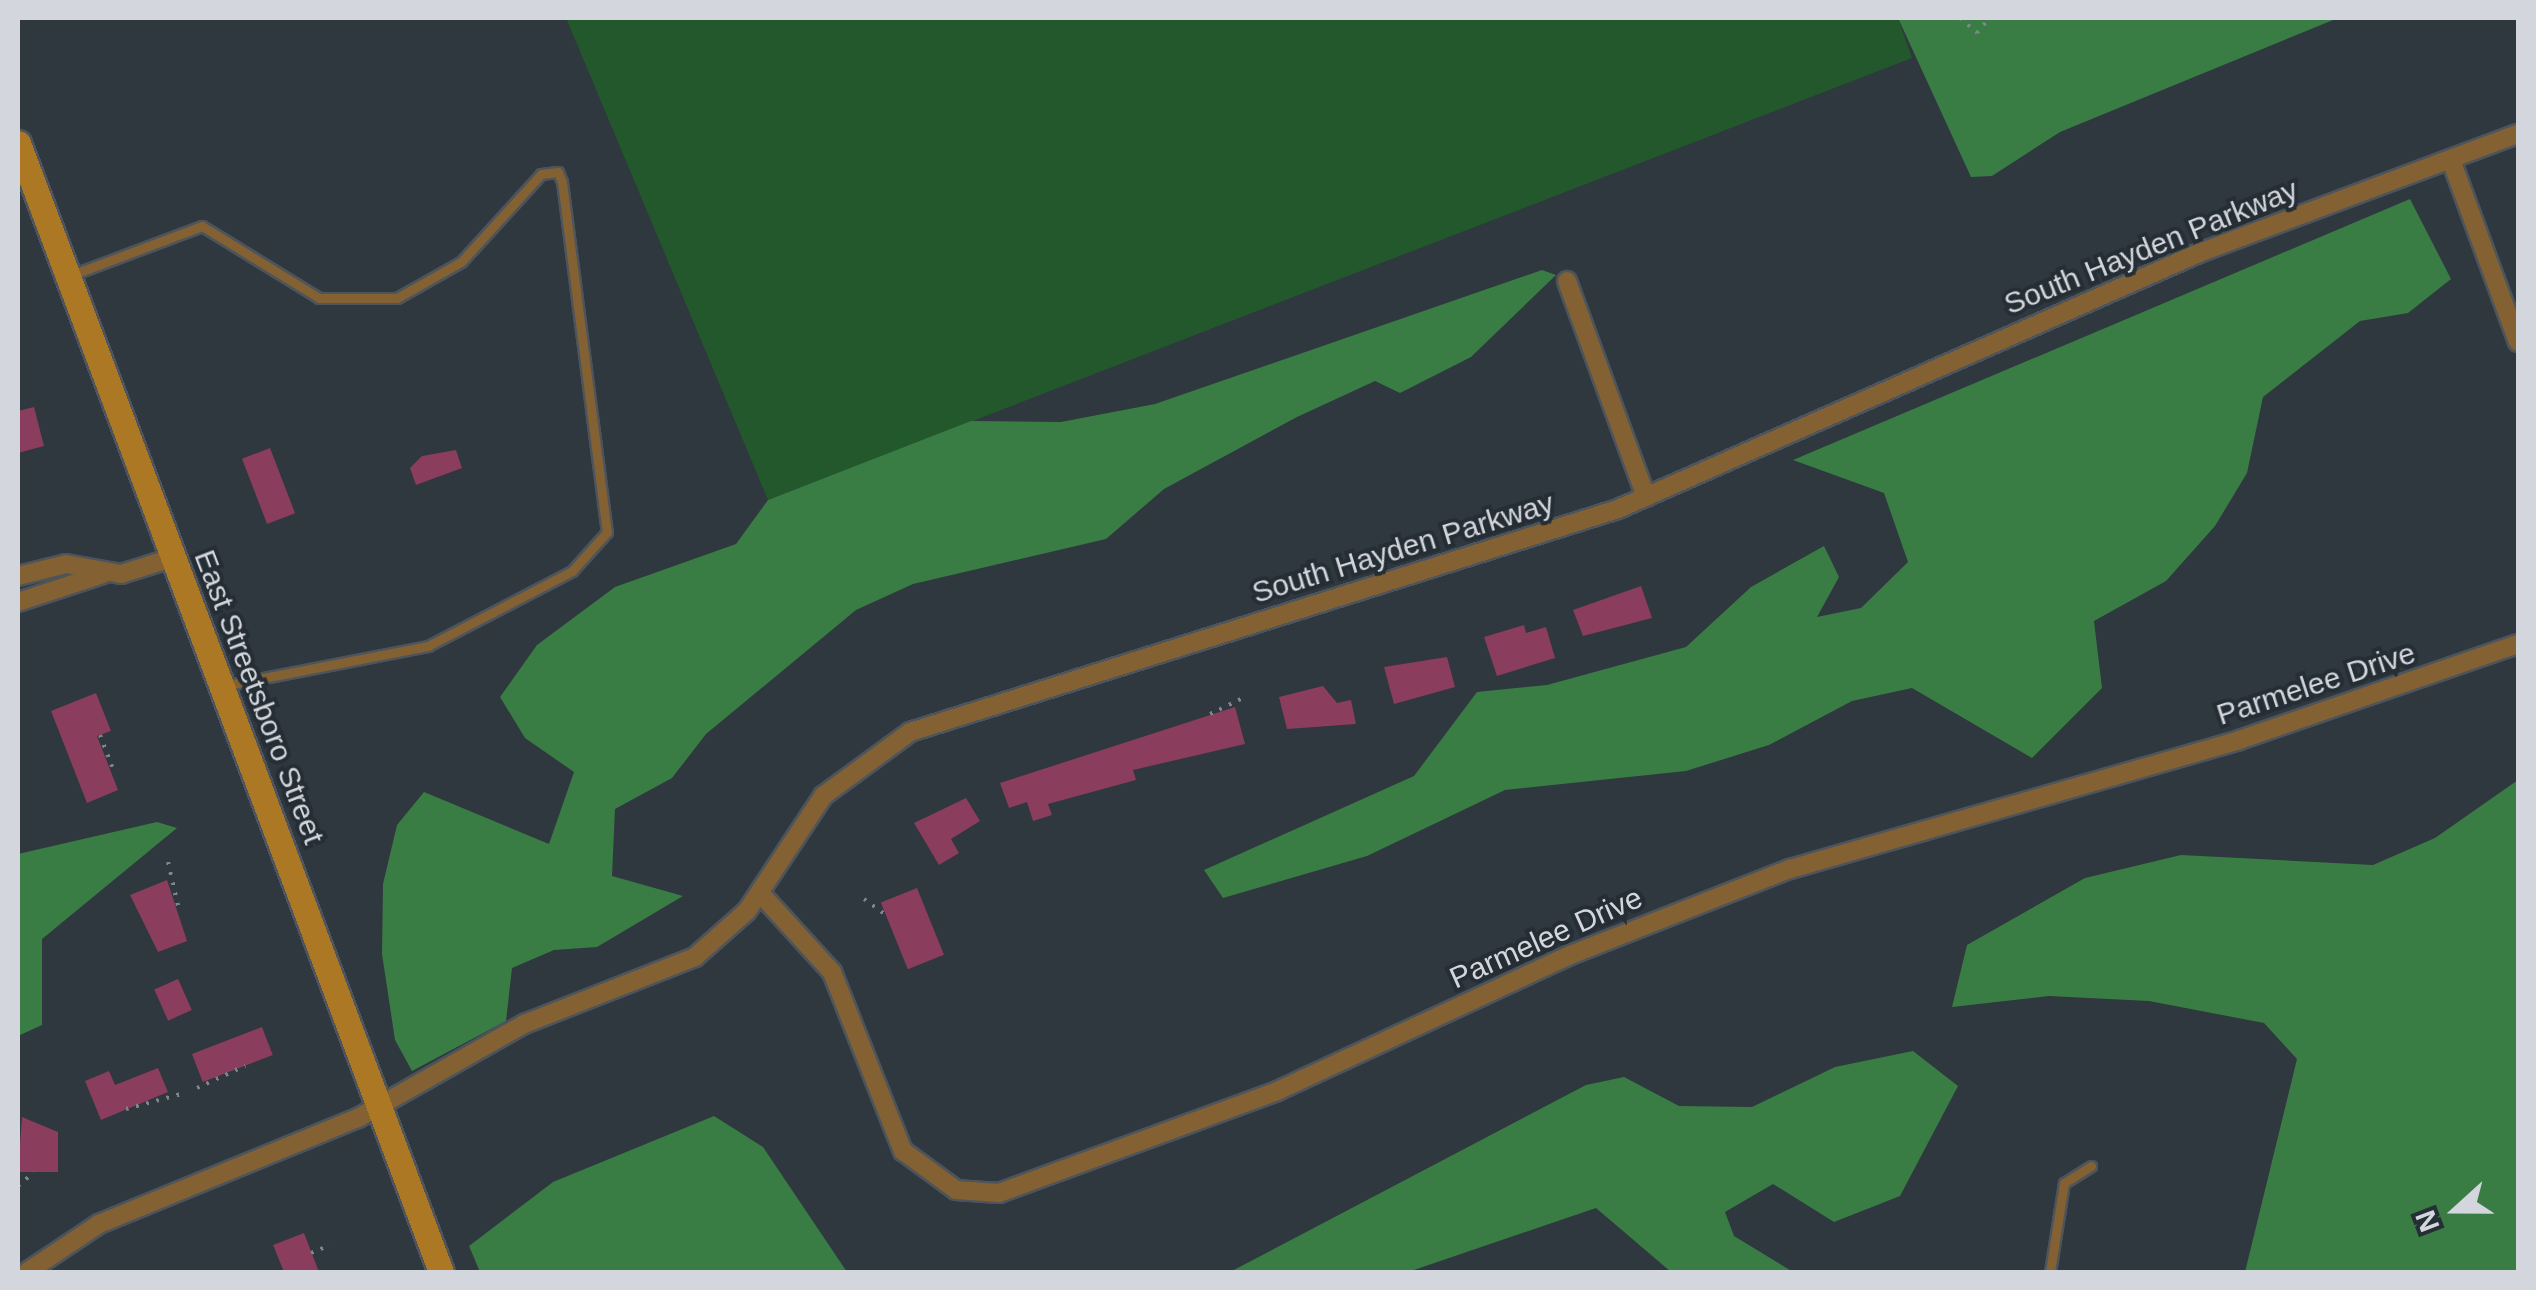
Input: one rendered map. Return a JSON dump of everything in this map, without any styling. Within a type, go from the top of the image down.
[{"type":"main road","name":"East Streetsboro Street","points":[[18,144],[440,1272]]},
{"type":"street","name":"South Hayden Parkway","points":[[26,1266],[98,1224],[378,1106],[524,1024],[695,957],[760,893],[823,796],[910,732],[1646,497],[2200,253],[2518,134]]},
{"type":"street","points":[[2451,160],[2518,342]]},
{"type":"street","points":[[1566,281],[1646,497]]},
{"type":"street","points":[[18,602],[103,574],[172,558]]},
{"type":"street","points":[[18,576],[66,564],[103,574]]},
{"type":"street","name":"Parmelee Drive","points":[[760,893],[832,972],[903,1150],[956,1190],[1000,1194],[1277,1091],[1570,955],[1757,882],[2239,740],[2518,644]]},
{"type":"lane","points":[[67,276],[202,226],[319,298],[397,298],[461,262],[541,174],[558,172],[562,182],[607,532],[572,570],[428,646],[220,687]]},
{"type":"lane","points":[[2050,1272],[2064,1182],[2092,1166]]},
{"type":"path","points":[[1960,18],[1978,34],[1989,18]]},
{"type":"path","points":[[1210,714],[1247,696]]},
{"type":"path","points":[[100,735],[114,772]]},
{"type":"path","points":[[168,862],[180,910]]},
{"type":"path","points":[[864,899],[887,916]]},
{"type":"path","points":[[197,1088],[245,1066]]},
{"type":"path","points":[[126,1110],[182,1094]]},
{"type":"path","points":[[18,1186],[34,1172]]},
{"type":"path","points":[[312,1253],[330,1245]]},
{"type":"green space","points":[[566,18],[1898,18],[1912,58],[768,500]]},
{"type":"green space","points":[[1898,18],[2338,18],[2060,132],[1992,176],[1971,177]]},
{"type":"green space","points":[[2410,199],[2451,279],[2408,313],[2360,321],[2263,397],[2247,473],[2215,526],[2166,581],[2094,621],[2102,688],[2032,758],[1912,688],[1852,701],[1769,745],[1686,771],[1505,790],[1367,856],[1223,898],[1204,870],[1414,776],[1477,692],[1547,685],[1686,647],[1751,587],[1824,546],[1839,577],[1817,617],[1861,608],[1908,562],[1884,493],[1793,460]]},
{"type":"green space","points":[[1542,270],[1556,275],[1471,357],[1400,393],[1375,381],[1297,417],[1164,489],[1106,539],[913,584],[856,610],[706,734],[672,778],[615,809],[612,876],[683,896],[597,947],[554,950],[512,968],[506,1021],[412,1071],[395,1040],[382,954],[383,884],[397,825],[424,792],[549,844],[574,772],[525,738],[500,697],[537,645],[615,587],[736,544],[768,500],[971,421],[1061,422],[1155,404]]},
{"type":"green space","points":[[2518,780],[2518,1272],[2245,1272],[2297,1059],[2264,1023],[2149,1001],[2049,996],[1952,1007],[1967,945],[2085,878],[2181,855],[2373,865],[2435,838]]},
{"type":"green space","points":[[157,822],[177,828],[42,939],[42,1025],[18,1036],[18,854]]},
{"type":"green space","points":[[1913,1051],[1958,1086],[1900,1196],[1834,1222],[1773,1184],[1725,1212],[1734,1236],[1793,1272],[1671,1272],[1596,1208],[1408,1272],[1230,1272],[1586,1085],[1624,1077],[1679,1106],[1752,1107],[1835,1067]]},
{"type":"green space","points":[[714,1116],[763,1147],[847,1272],[480,1272],[469,1246],[553,1182]]},
{"type":"building","points":[[34,407],[44,446],[18,453],[18,411]]},
{"type":"building","points":[[270,448],[295,513],[267,524],[242,459]]},
{"type":"building","points":[[456,450],[462,468],[416,485],[410,468],[422,456]]},
{"type":"building","points":[[1641,586],[1652,618],[1583,636],[1573,610]]},
{"type":"building","points":[[1524,625],[1526,633],[1546,627],[1555,658],[1497,676],[1484,637]]},
{"type":"building","points":[[1447,657],[1455,687],[1394,704],[1384,667]]},
{"type":"building","points":[[1323,686],[1337,703],[1351,700],[1356,724],[1287,729],[1279,697]]},
{"type":"building","points":[[96,693],[111,731],[97,736],[118,790],[87,803],[51,711]]},
{"type":"building","points":[[1235,707],[1245,744],[1133,770],[1136,780],[1048,804],[1052,815],[1033,821],[1027,802],[1009,808],[1000,783]]},
{"type":"building","points":[[966,798],[980,821],[951,839],[959,853],[939,865],[914,823]]},
{"type":"building","points":[[167,880],[187,941],[158,952],[130,895]]},
{"type":"building","points":[[917,888],[944,955],[908,969],[881,903]]},
{"type":"building","points":[[178,979],[192,1010],[168,1021],[154,990]]},
{"type":"building","points":[[262,1027],[273,1055],[203,1082],[192,1054]]},
{"type":"building","points":[[158,1068],[168,1092],[101,1120],[85,1081],[109,1071],[115,1085]]},
{"type":"building","points":[[22,1117],[58,1132],[58,1172],[18,1172]]},
{"type":"building","points":[[304,1233],[319,1272],[284,1272],[273,1245]]}]
